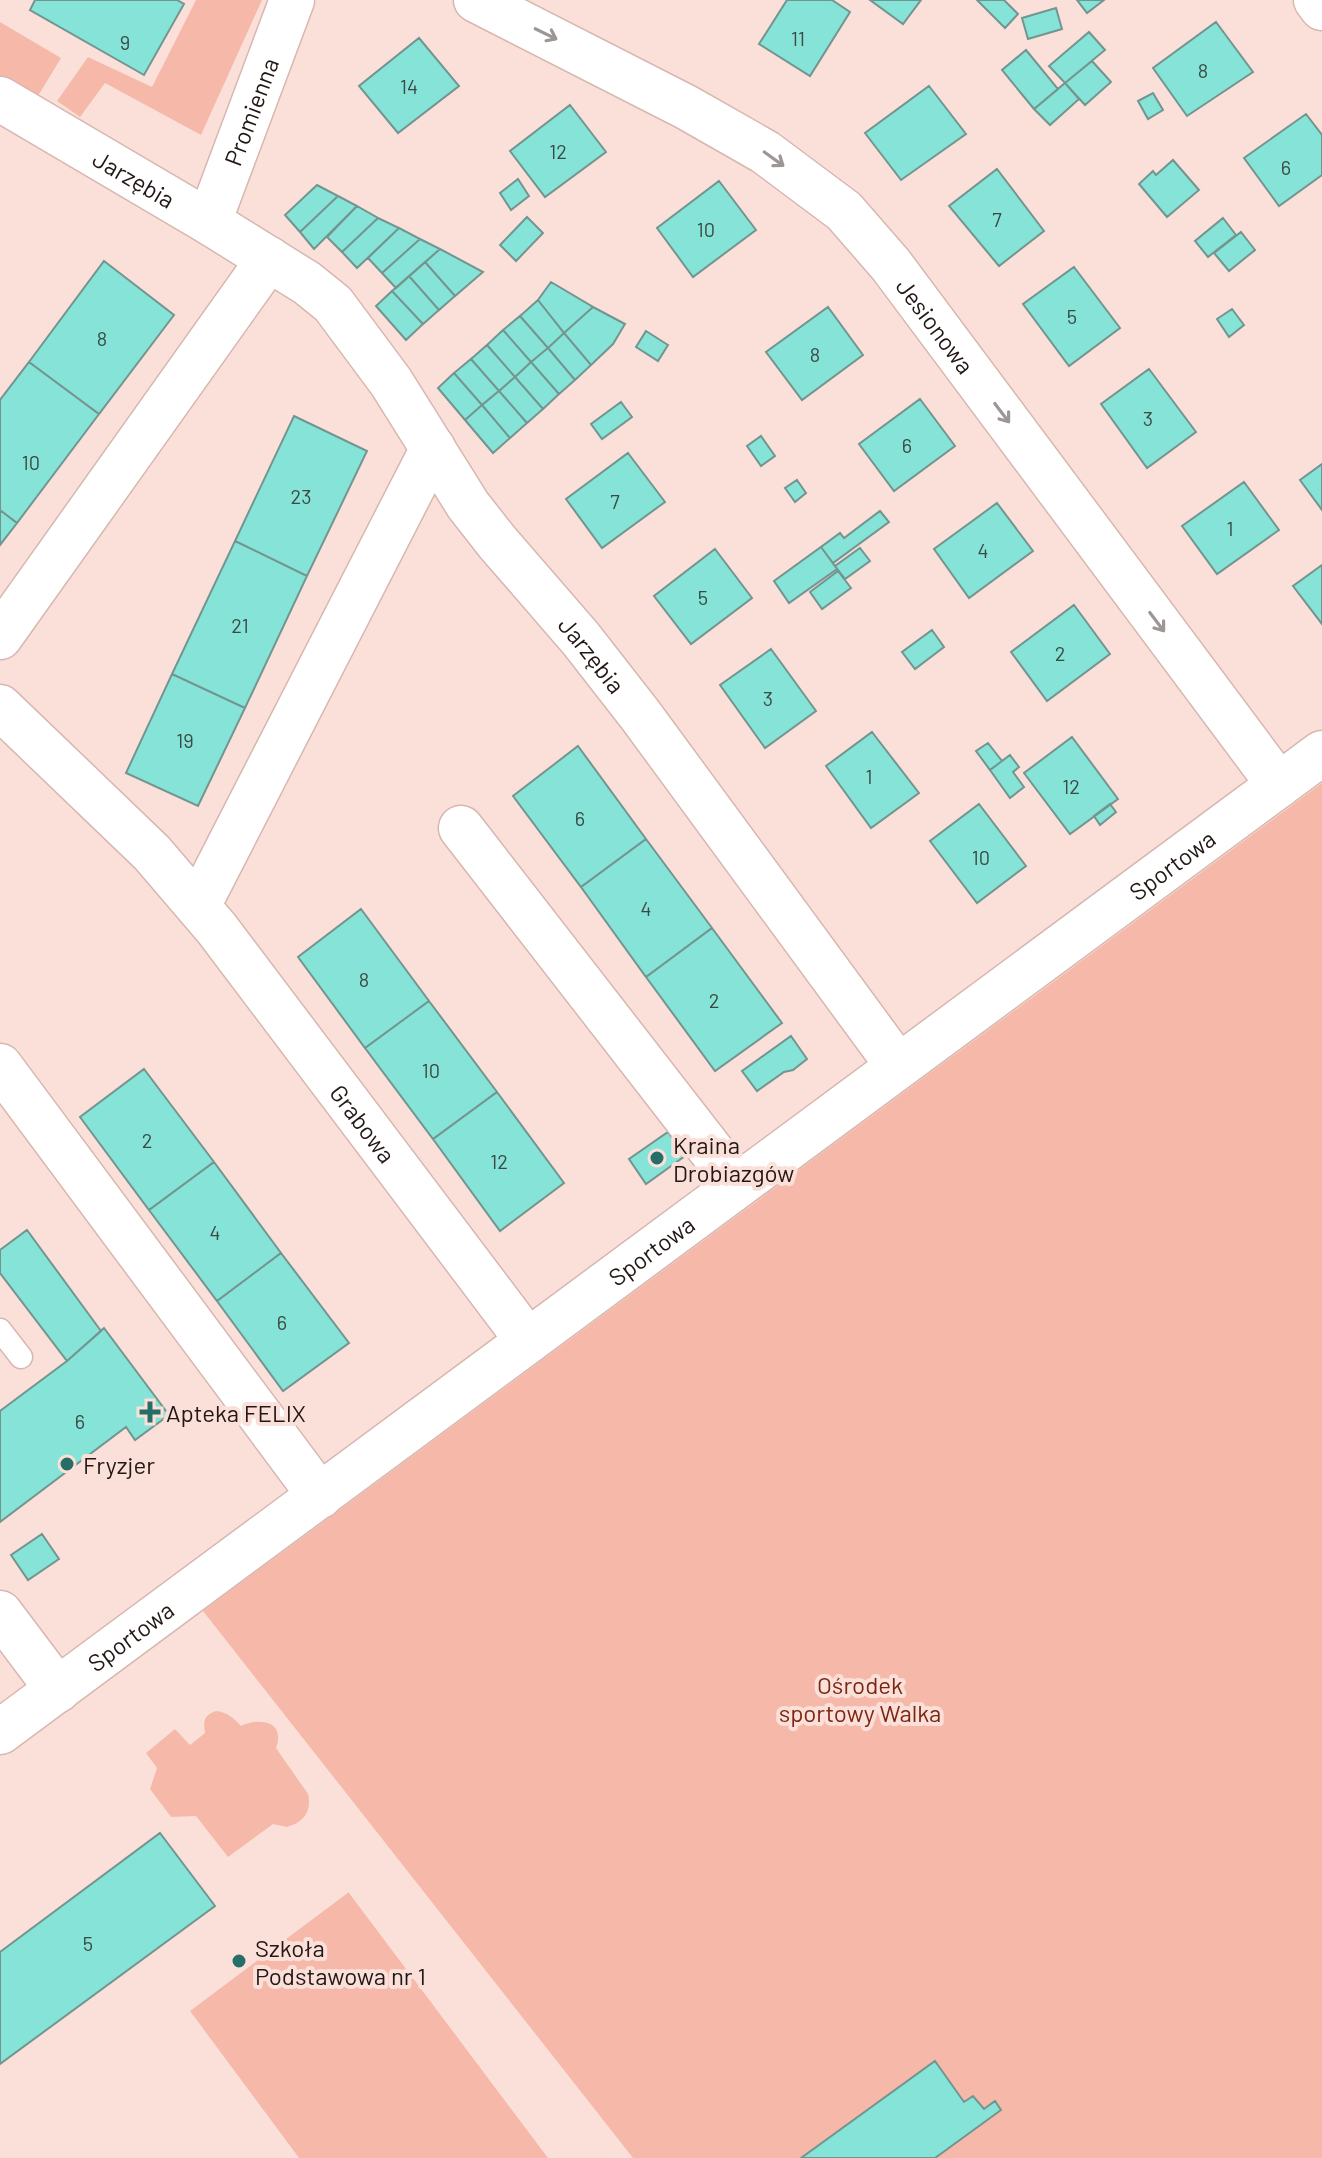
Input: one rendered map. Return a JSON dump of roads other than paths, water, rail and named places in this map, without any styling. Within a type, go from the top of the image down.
[{"type":"street","name":"Promienna","points":[[209,222],[292,0]]},
{"type":"street","name":"Jesionowa","points":[[476,0],[686,107],[765,152],[844,211],[891,265],[1279,785]]},
{"type":"street","points":[[1316,0],[1322,8]]},
{"type":"street","name":"Jarzębia","points":[[0,99],[209,222],[307,283],[333,304],[391,382],[468,505],[581,639],[641,716],[898,1066]]},
{"type":"street","points":[[0,637],[269,259]]},
{"type":"street","points":[[198,906],[433,448]]},
{"type":"street","name":"Grabowa","points":[[0,707],[152,853],[198,906],[528,1341]]},
{"type":"street","name":"Sportowa","points":[[0,1732],[1322,753]]},
{"type":"street","points":[[461,828],[738,1185]]},
{"type":"street","points":[[0,1066],[320,1496]]},
{"type":"street","points":[[0,1613],[58,1690]]},
{"type":"lane","points":[[0,1330],[21,1357]]},
{"type":"place","name":"Kraina Drobiazgów","points":[[657,1158]]},
{"type":"place","name":"Apteka FELIX","points":[[150,1412]]},
{"type":"place","name":"Fryzjer","points":[[67,1464]]},
{"type":"place","name":"Szkoła Podstawowa nr 1","points":[[239,1961]]},
{"type":"park label","name":"Ośrodek sportowy Walka","points":[[860,1698]]}]
